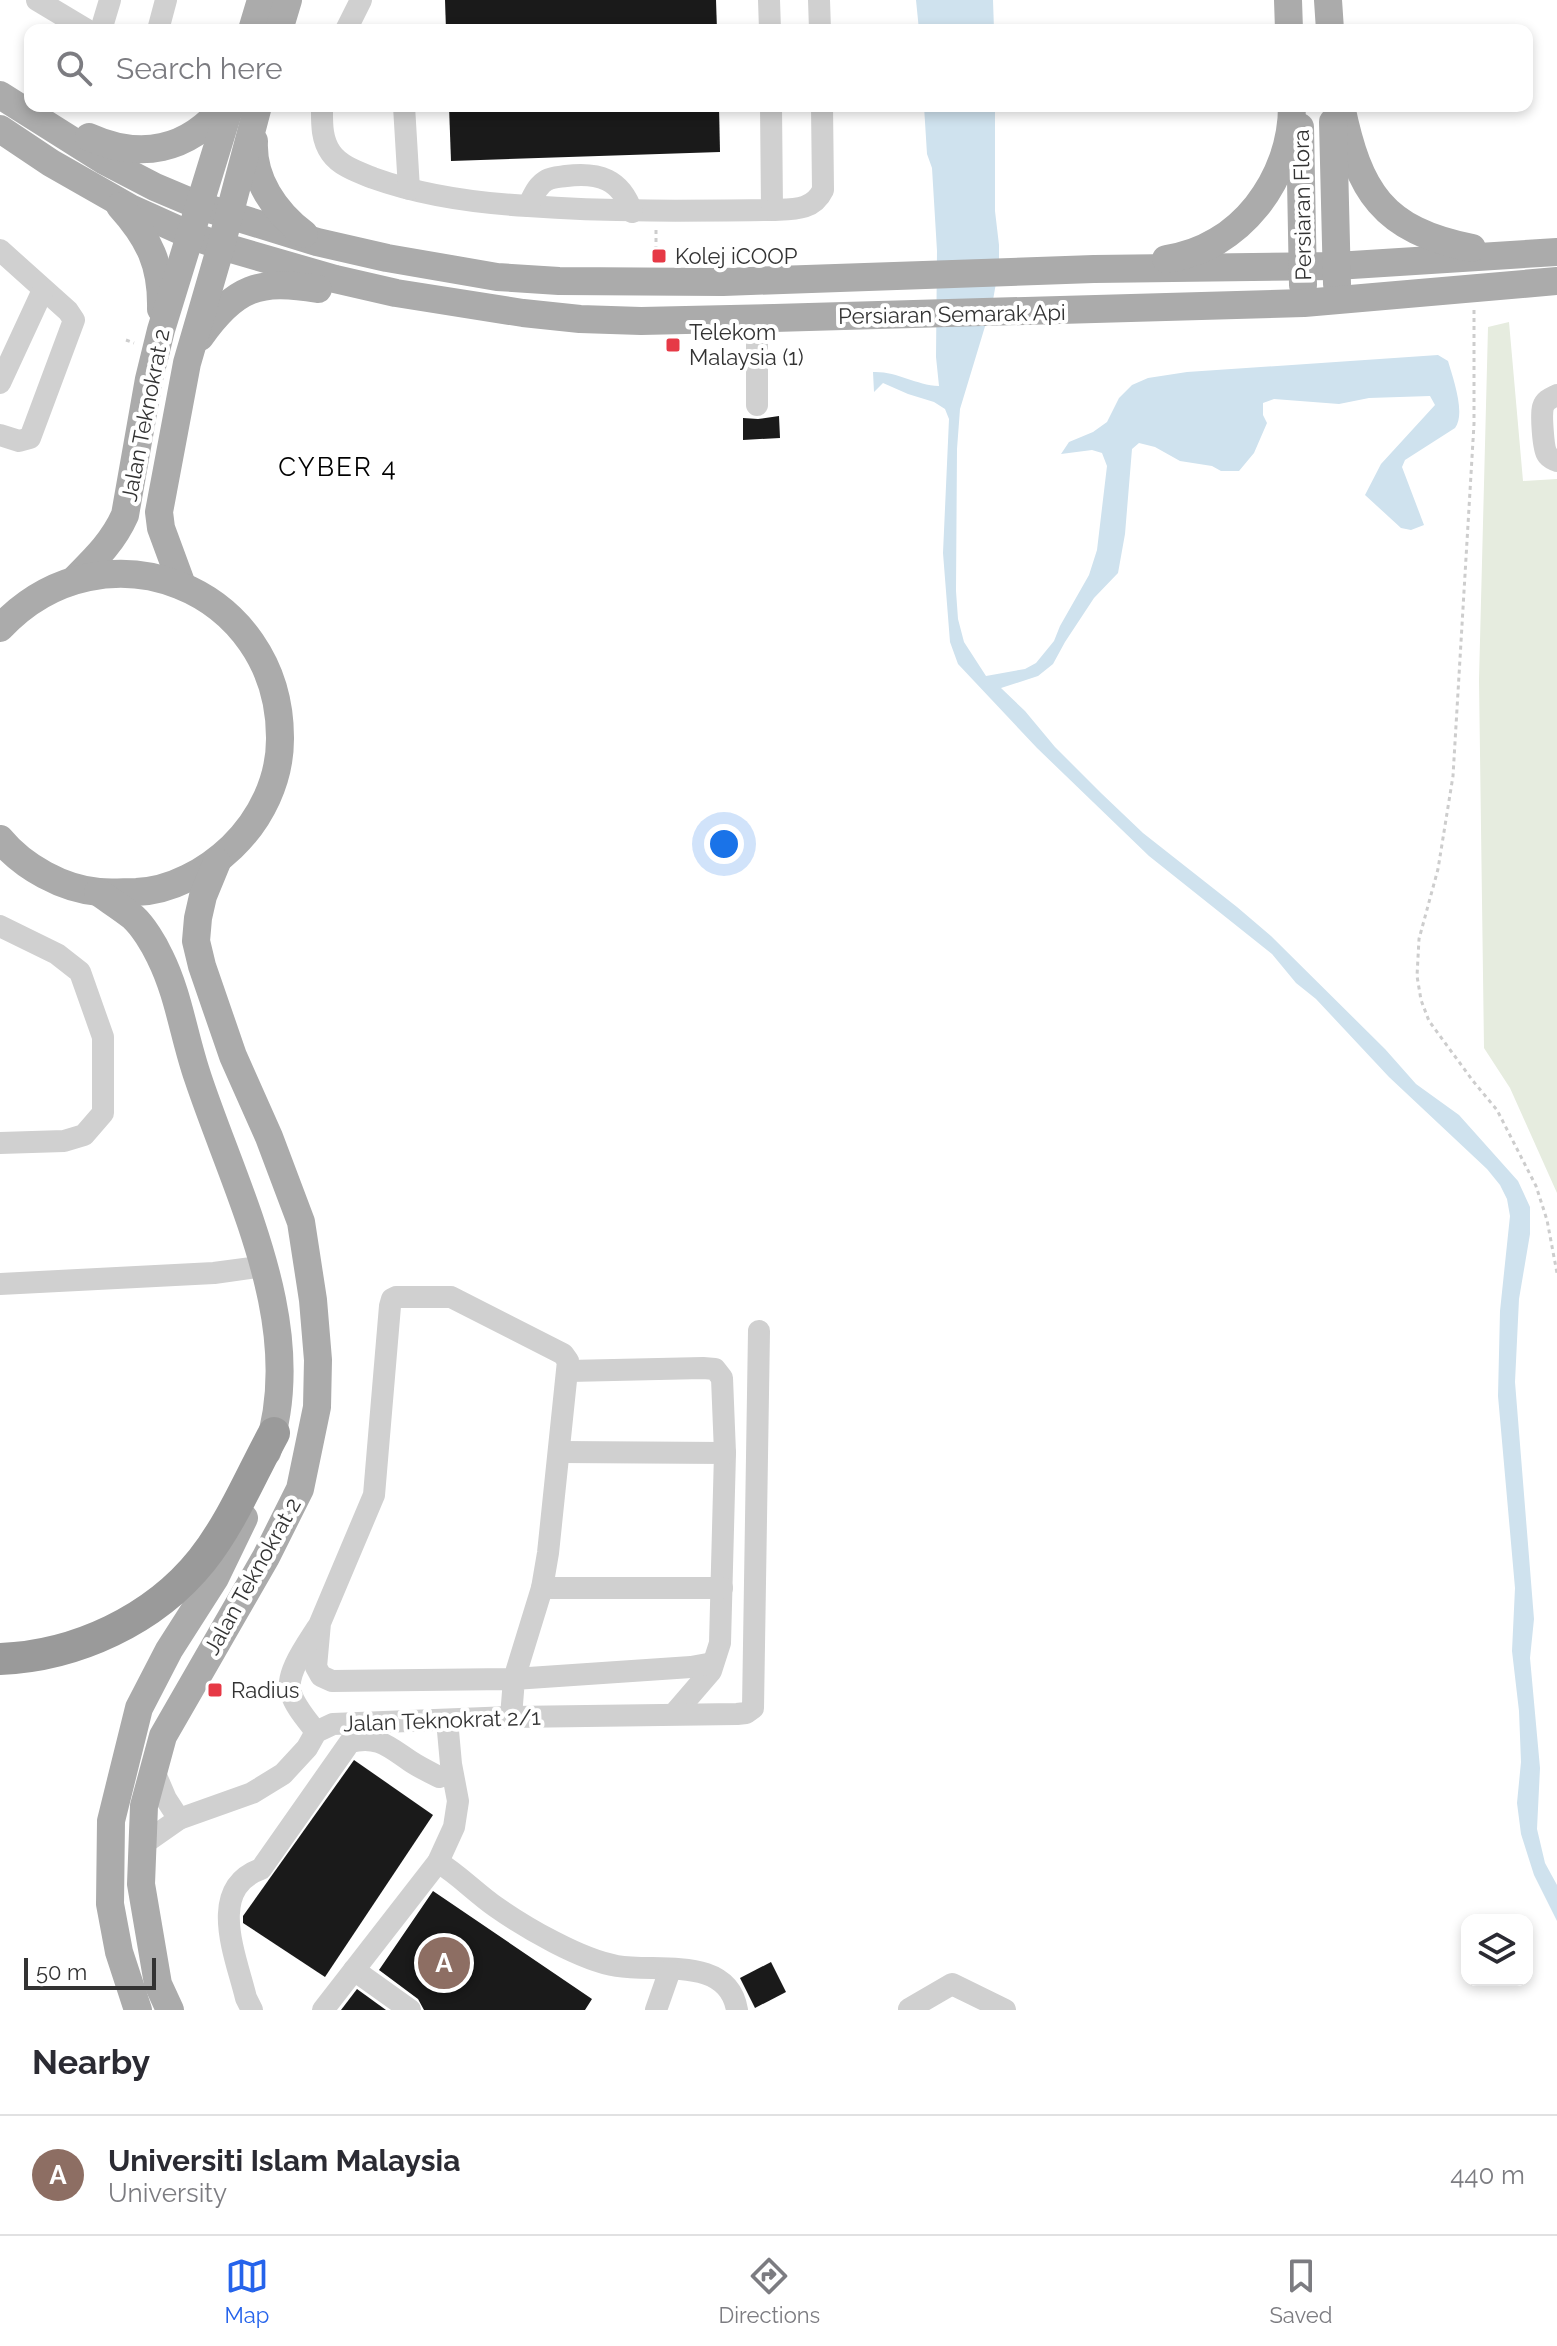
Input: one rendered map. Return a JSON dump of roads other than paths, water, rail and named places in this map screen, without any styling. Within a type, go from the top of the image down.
[{"type":"highway","points":[[0,1659],[64,1650],[103,1635],[144,1612],[177,1587],[203,1559],[274,1433]]},
{"type":"main road","points":[[1288,0],[1289,24]]},
{"type":"main road","points":[[1328,0],[1330,24]]},
{"type":"main road","points":[[261,24],[282,9]]},
{"type":"main road","points":[[4,97],[24,106]]},
{"type":"main road","name":"Persiaran Semarak Api","points":[[4,97],[24,110]]},
{"type":"main road","name":"Persiaran Semarak Api","points":[[28,112],[103,160],[200,206],[313,241],[387,258],[497,277],[657,283],[1094,269],[1336,266],[1553,253]]},
{"type":"main road","points":[[36,112],[102,143],[139,151],[167,146],[234,112]]},
{"type":"main road","name":"Jalan Teknokrat 2","points":[[74,580],[108,547],[125,515],[159,338],[200,206],[240,112]]},
{"type":"main road","name":"Jalan Teknokrat 2","points":[[182,585],[161,528],[159,512],[190,350],[228,215],[241,112]]},
{"type":"main road","points":[[243,112],[266,191],[286,220],[313,241]]},
{"type":"main road","points":[[1094,269],[1176,258],[1218,243],[1231,233],[1259,204],[1272,183],[1287,143],[1291,112]]},
{"type":"main road","name":"Persiaran Flora","points":[[1300,112],[1304,303]]},
{"type":"main road","name":"Persiaran Flora","points":[[1334,112],[1338,301]]},
{"type":"main road","points":[[1342,112],[1360,174],[1372,194],[1405,224],[1423,235],[1460,246],[1553,253]]},
{"type":"main road","name":"Persiaran Semarak Api","points":[[0,129],[114,199],[221,246],[335,279],[410,296],[580,319],[757,319],[1304,303],[1557,281]]},
{"type":"main road","points":[[114,199],[132,219],[153,253],[161,297],[159,338]]},
{"type":"main road","points":[[190,350],[220,311],[249,290],[265,285],[410,296]]},
{"type":"main road","points":[[0,628],[15,612],[43,593],[74,580],[116,573],[155,577],[182,585],[219,606],[249,636],[270,673],[280,713],[280,755],[269,796],[247,832],[217,862],[183,881],[146,892],[98,892],[65,884],[34,869],[0,839]]},
{"type":"main road","name":"Jalan Teknokrat 2","points":[[170,2010],[158,1984],[141,1884],[144,1806],[163,1736],[266,1557],[300,1489],[317,1407],[318,1360],[313,1300],[301,1222],[269,1137],[233,1056],[196,941],[203,896],[217,862]]},
{"type":"main road","name":"Jalan Teknokrat 2","points":[[98,892],[135,918],[159,955],[174,992],[197,1076],[265,1266],[280,1364],[274,1433],[247,1510],[215,1578],[169,1650],[139,1708],[111,1821],[110,1904],[119,1952],[138,2010]]},
{"type":"street","points":[[103,24],[110,0]]},
{"type":"street","points":[[160,24],[166,0]]},
{"type":"street","points":[[769,0],[770,24]]},
{"type":"street","points":[[819,0],[820,24]]},
{"type":"street","points":[[48,3],[78,24]]},
{"type":"street","points":[[322,112],[324,139],[330,152],[340,162],[361,173],[409,189],[435,196],[528,206],[632,212],[772,210],[801,208],[817,202],[823,190],[822,112]]},
{"type":"street","points":[[404,112],[409,189]]},
{"type":"street","points":[[771,112],[772,210]]},
{"type":"street","points":[[528,206],[538,187],[550,178],[584,174],[594,175],[620,188],[632,212]]},
{"type":"street","points":[[0,250],[68,311],[74,320],[30,438],[19,441],[0,435]]},
{"type":"street","points":[[0,383],[43,290]]},
{"type":"street","points":[[757,319],[757,405]]},
{"type":"street","points":[[1557,395],[1547,400],[1542,414],[1547,455],[1557,461]]},
{"type":"street","points":[[0,926],[57,954],[80,972],[103,1037],[103,1113],[84,1135],[64,1141],[0,1143]]},
{"type":"street","points":[[0,1284],[214,1273],[265,1266]]},
{"type":"street","points":[[316,1732],[290,1693],[290,1679],[300,1655],[320,1623],[374,1495],[390,1306],[396,1297],[451,1297],[462,1301],[563,1354],[568,1361],[548,1553],[542,1588],[514,1679],[511,1717]]},
{"type":"street","name":"Jalan Teknokrat 2/1","points":[[142,1848],[179,1819],[252,1793],[283,1774],[307,1748],[316,1732],[333,1724],[511,1717],[737,1714],[753,1708],[759,1331]]},
{"type":"street","points":[[569,1371],[703,1368],[715,1369],[722,1378],[725,1453],[720,1643],[702,1683],[674,1714]]},
{"type":"street","points":[[560,1452],[725,1453]]},
{"type":"street","points":[[542,1588],[722,1588]]},
{"type":"street","points":[[320,1623],[316,1667],[327,1680],[514,1679],[713,1663]]},
{"type":"street","points":[[440,1721],[439,1777],[443,1801],[454,1827]]},
{"type":"street","points":[[323,2010],[438,1862],[454,1827],[458,1801],[440,1721]]},
{"type":"street","points":[[252,2010],[246,1998],[227,1918],[232,1893],[247,1874],[261,1869],[350,1742],[363,1739],[387,1744],[439,1777]]},
{"type":"street","points":[[154,1771],[179,1819]]},
{"type":"street","points":[[438,1862],[495,1907],[572,1951],[615,1966],[700,1970],[724,1982],[737,2010]]},
{"type":"street","points":[[354,1970],[410,2010]]},
{"type":"street","points":[[656,2010],[670,1970]]},
{"type":"street","points":[[905,2010],[952,1984],[1005,2010]]},
{"type":"water","points":[[916,0],[993,0],[994,24],[918,24]]},
{"type":"water","points":[[924,112],[995,112],[995,211],[999,266],[993,300],[960,409],[957,449],[958,619],[964,642],[986,676],[1025,669],[1036,663],[1054,641],[1089,575],[1097,550],[1107,466],[1102,453],[1092,450],[1061,454],[1069,442],[1107,422],[1119,398],[1132,385],[1148,378],[1187,372],[1438,355],[1448,361],[1458,396],[1458,422],[1455,428],[1405,460],[1402,467],[1424,525],[1411,530],[1401,528],[1365,495],[1381,464],[1435,405],[1430,396],[1369,398],[1339,404],[1274,399],[1263,403],[1267,423],[1254,453],[1239,471],[1221,471],[1212,466],[1180,461],[1155,447],[1139,443],[1132,449],[1125,534],[1118,573],[1094,598],[1053,664],[1038,676],[1001,688],[1055,747],[1143,833],[1271,936],[1416,1084],[1459,1115],[1518,1181],[1530,1207],[1530,1234],[1519,1299],[1515,1382],[1534,1619],[1530,1658],[1540,1768],[1537,1829],[1545,1863],[1557,1885],[1557,1921],[1534,1875],[1521,1834],[1517,1803],[1521,1762],[1512,1651],[1515,1588],[1498,1396],[1500,1311],[1510,1216],[1507,1199],[1487,1169],[1389,1077],[1316,999],[1296,983],[1272,954],[1149,856],[1037,748],[958,664],[950,642],[943,553],[949,419],[945,409],[934,402],[883,383],[874,392],[873,372],[939,386],[936,357],[937,251],[932,168],[927,154]]},
{"type":"place","name":"Kolej iCOOP","points":[[659,256]]},
{"type":"place","name":"Telekom Malaysia (1)","points":[[673,345]]},
{"type":"place","name":"Radius","points":[[215,1690]]},
{"type":"place","name":"Universiti Islam Malaysia","points":[[444,1963]]},
{"type":"district","name":"CYBER 4","points":[[338,467]]}]
